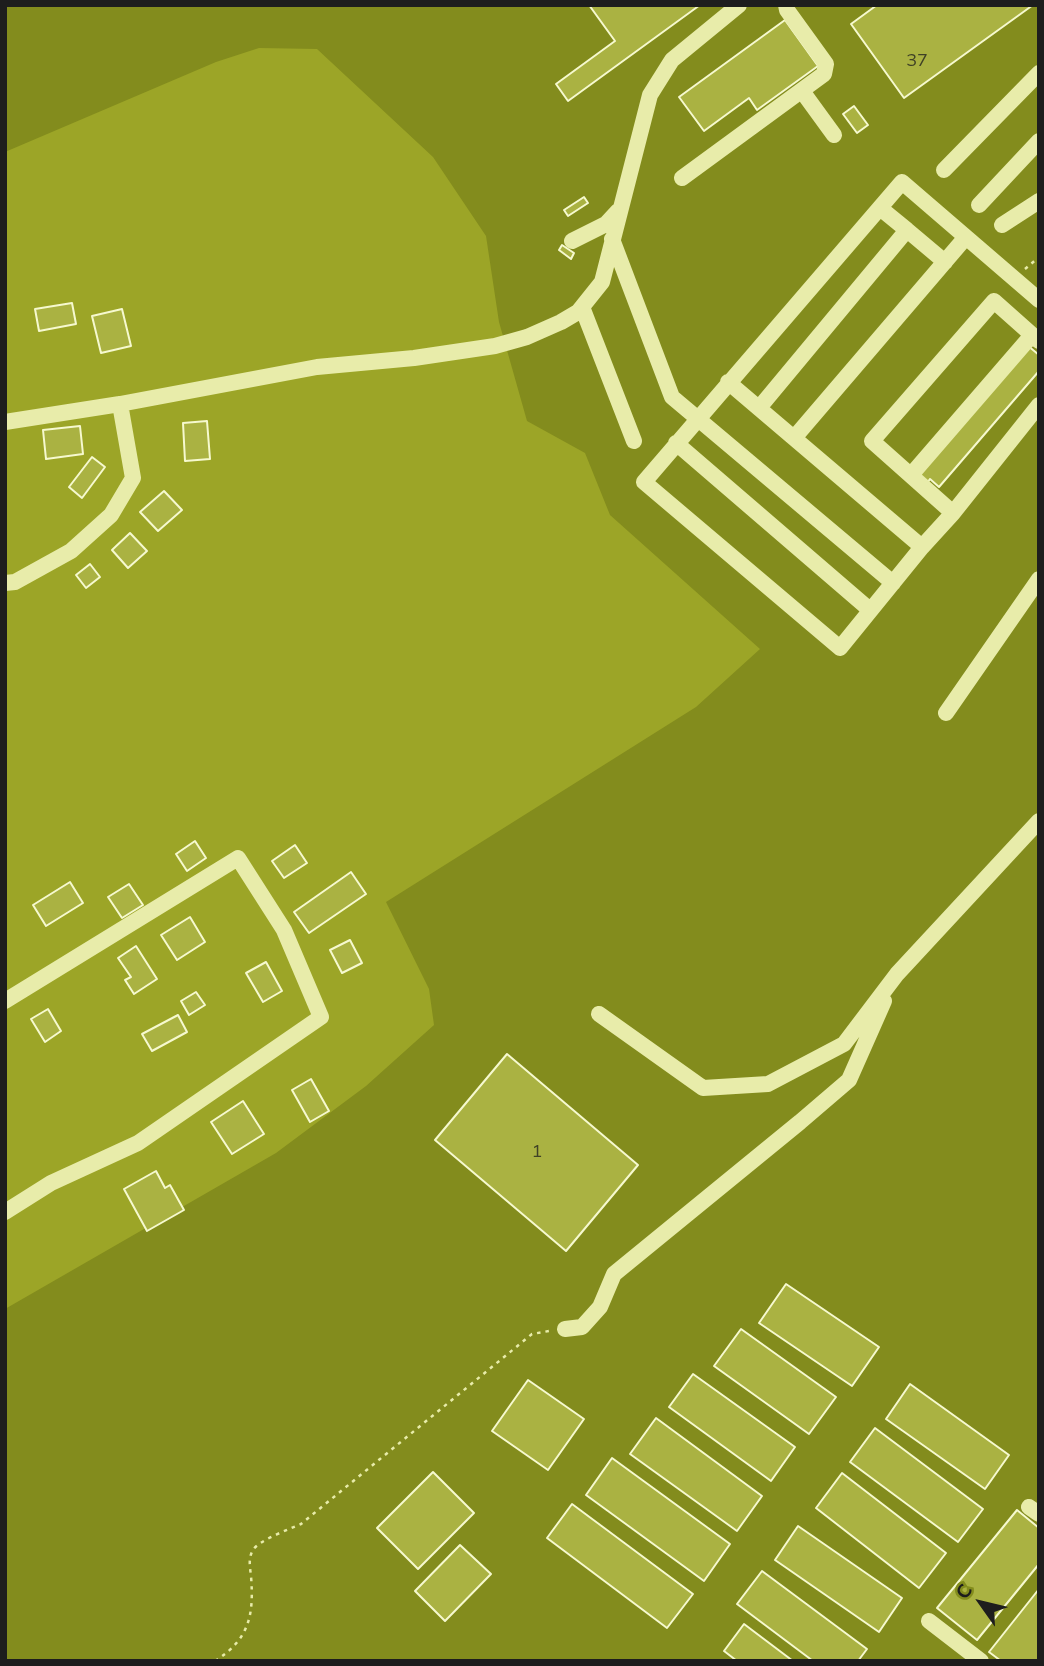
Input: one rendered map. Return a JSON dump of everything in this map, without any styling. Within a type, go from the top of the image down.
[{"type":"street","points":[[5,422],[120,404],[317,367],[414,358],[495,346],[527,337],[578,312],[602,282],[650,95],[672,60],[739,5]]},
{"type":"street","points":[[682,178],[824,74],[826,64],[786,5]]},
{"type":"street","points":[[944,170],[1039,74]]},
{"type":"street","points":[[802,91],[834,135]]},
{"type":"street","points":[[979,205],[1039,141]]},
{"type":"street","points":[[1039,300],[902,182],[643,482],[840,648],[1039,405]]},
{"type":"street","points":[[1002,225],[1039,201]]},
{"type":"street","points":[[880,208],[945,262]]},
{"type":"street","points":[[572,241],[606,224],[620,209]]},
{"type":"street","points":[[759,408],[907,230]]},
{"type":"street","points":[[794,438],[966,237]]},
{"type":"street","points":[[612,239],[672,397],[893,583]]},
{"type":"street","points":[[953,513],[872,440],[1014,279]]},
{"type":"street","points":[[911,475],[1035,338],[994,301]]},
{"type":"street","points":[[582,307],[634,441]]},
{"type":"street","points":[[728,382],[922,547]]},
{"type":"street","points":[[5,583],[15,582],[71,551],[111,515],[133,478],[120,404]]},
{"type":"street","points":[[676,443],[870,610]]},
{"type":"street","points":[[946,713],[1039,579]]},
{"type":"street","points":[[599,1014],[703,1088],[768,1084],[844,1044],[897,974],[1039,821]]},
{"type":"street","points":[[5,1000],[238,858],[284,930],[321,1017],[138,1143],[51,1183],[5,1212]]},
{"type":"street","points":[[565,1329],[582,1327],[600,1307],[614,1274],[849,1080],[897,974]]},
{"type":"street","points":[[929,1621],[981,1661]]},
{"type":"path","points":[[215,1661],[240,1637],[251,1619],[253,1603],[249,1560],[253,1549],[301,1524],[532,1334],[565,1329]]},
{"type":"green space","points":[[259,48],[317,49],[433,157],[486,236],[499,322],[527,421],[585,453],[610,515],[760,649],[696,707],[386,902],[429,989],[434,1025],[366,1086],[276,1153],[5,1309],[5,152],[216,62]]},
{"type":"building","points":[[589,5],[700,5],[568,101],[556,84],[615,41]]},
{"type":"building","points":[[877,5],[1033,5],[904,98],[851,24]]},
{"type":"building","points":[[785,20],[818,66],[757,110],[749,98],[704,131],[679,97]]},
{"type":"building","points":[[854,106],[868,125],[857,133],[843,114]]},
{"type":"building","points":[[584,197],[588,203],[568,216],[564,210]]},
{"type":"building","points":[[562,245],[574,253],[571,259],[559,250]]},
{"type":"building","points":[[72,303],[76,324],[39,331],[35,309]]},
{"type":"building","points":[[122,309],[131,346],[101,353],[92,316]]},
{"type":"building","points":[[1027,345],[1039,355],[1039,371],[939,487],[930,479],[927,483],[916,473]]},
{"type":"building","points":[[207,421],[210,459],[185,461],[183,423]]},
{"type":"building","points":[[80,426],[83,454],[46,459],[43,430]]},
{"type":"building","points":[[92,457],[105,467],[82,498],[69,487]]},
{"type":"building","points":[[164,491],[182,510],[158,531],[140,512]]},
{"type":"building","points":[[130,533],[147,551],[128,568],[112,550]]},
{"type":"building","points":[[90,564],[100,577],[86,588],[76,575]]},
{"type":"building","points":[[195,841],[206,858],[187,871],[176,854]]},
{"type":"building","points":[[295,845],[307,863],[284,878],[272,861]]},
{"type":"building","points":[[351,872],[366,894],[309,933],[294,912]]},
{"type":"building","points":[[70,882],[83,903],[46,926],[33,905]]},
{"type":"building","points":[[129,884],[143,905],[122,918],[108,897]]},
{"type":"building","points":[[190,917],[205,942],[177,960],[161,935]]},
{"type":"building","points":[[350,940],[362,963],[342,973],[330,950]]},
{"type":"building","points":[[136,946],[157,979],[134,994],[125,980],[131,977],[118,958]]},
{"type":"building","points":[[266,962],[282,991],[263,1002],[246,973]]},
{"type":"building","points":[[196,992],[205,1005],[189,1015],[181,1001]]},
{"type":"building","points":[[48,1009],[61,1031],[45,1042],[31,1019]]},
{"type":"building","points":[[178,1015],[187,1032],[152,1051],[142,1034]]},
{"type":"building","points":[[507,1054],[638,1165],[566,1251],[435,1140]]},
{"type":"building","points":[[311,1079],[329,1111],[310,1122],[292,1090]]},
{"type":"building","points":[[243,1101],[264,1134],[232,1154],[211,1122]]},
{"type":"building","points":[[156,1171],[165,1188],[170,1185],[184,1210],[147,1231],[124,1189]]},
{"type":"building","points":[[786,1284],[879,1347],[852,1386],[759,1323]]},
{"type":"building","points":[[741,1329],[836,1397],[809,1434],[714,1366]]},
{"type":"building","points":[[693,1374],[795,1447],[771,1481],[669,1407]]},
{"type":"building","points":[[528,1380],[584,1419],[548,1470],[492,1431]]},
{"type":"building","points":[[910,1384],[1009,1455],[985,1489],[886,1419]]},
{"type":"building","points":[[656,1418],[762,1496],[737,1531],[630,1454]]},
{"type":"building","points":[[875,1428],[983,1509],[958,1542],[850,1462]]},
{"type":"building","points":[[612,1458],[730,1544],[704,1581],[586,1495]]},
{"type":"building","points":[[433,1472],[474,1513],[418,1569],[377,1528]]},
{"type":"building","points":[[842,1473],[946,1553],[919,1588],[816,1508]]},
{"type":"building","points":[[572,1504],[693,1594],[667,1628],[547,1538]]},
{"type":"building","points":[[1017,1510],[1039,1528],[1039,1564],[977,1640],[937,1608]]},
{"type":"building","points":[[798,1526],[902,1598],[879,1632],[775,1560]]},
{"type":"building","points":[[460,1545],[491,1574],[445,1621],[415,1591]]},
{"type":"building","points":[[762,1571],[867,1649],[858,1661],[813,1661],[737,1604]]},
{"type":"building","points":[[1039,1589],[1039,1661],[1001,1661],[989,1652]]},
{"type":"building","points":[[744,1624],[793,1661],[737,1661],[724,1651]]}]
